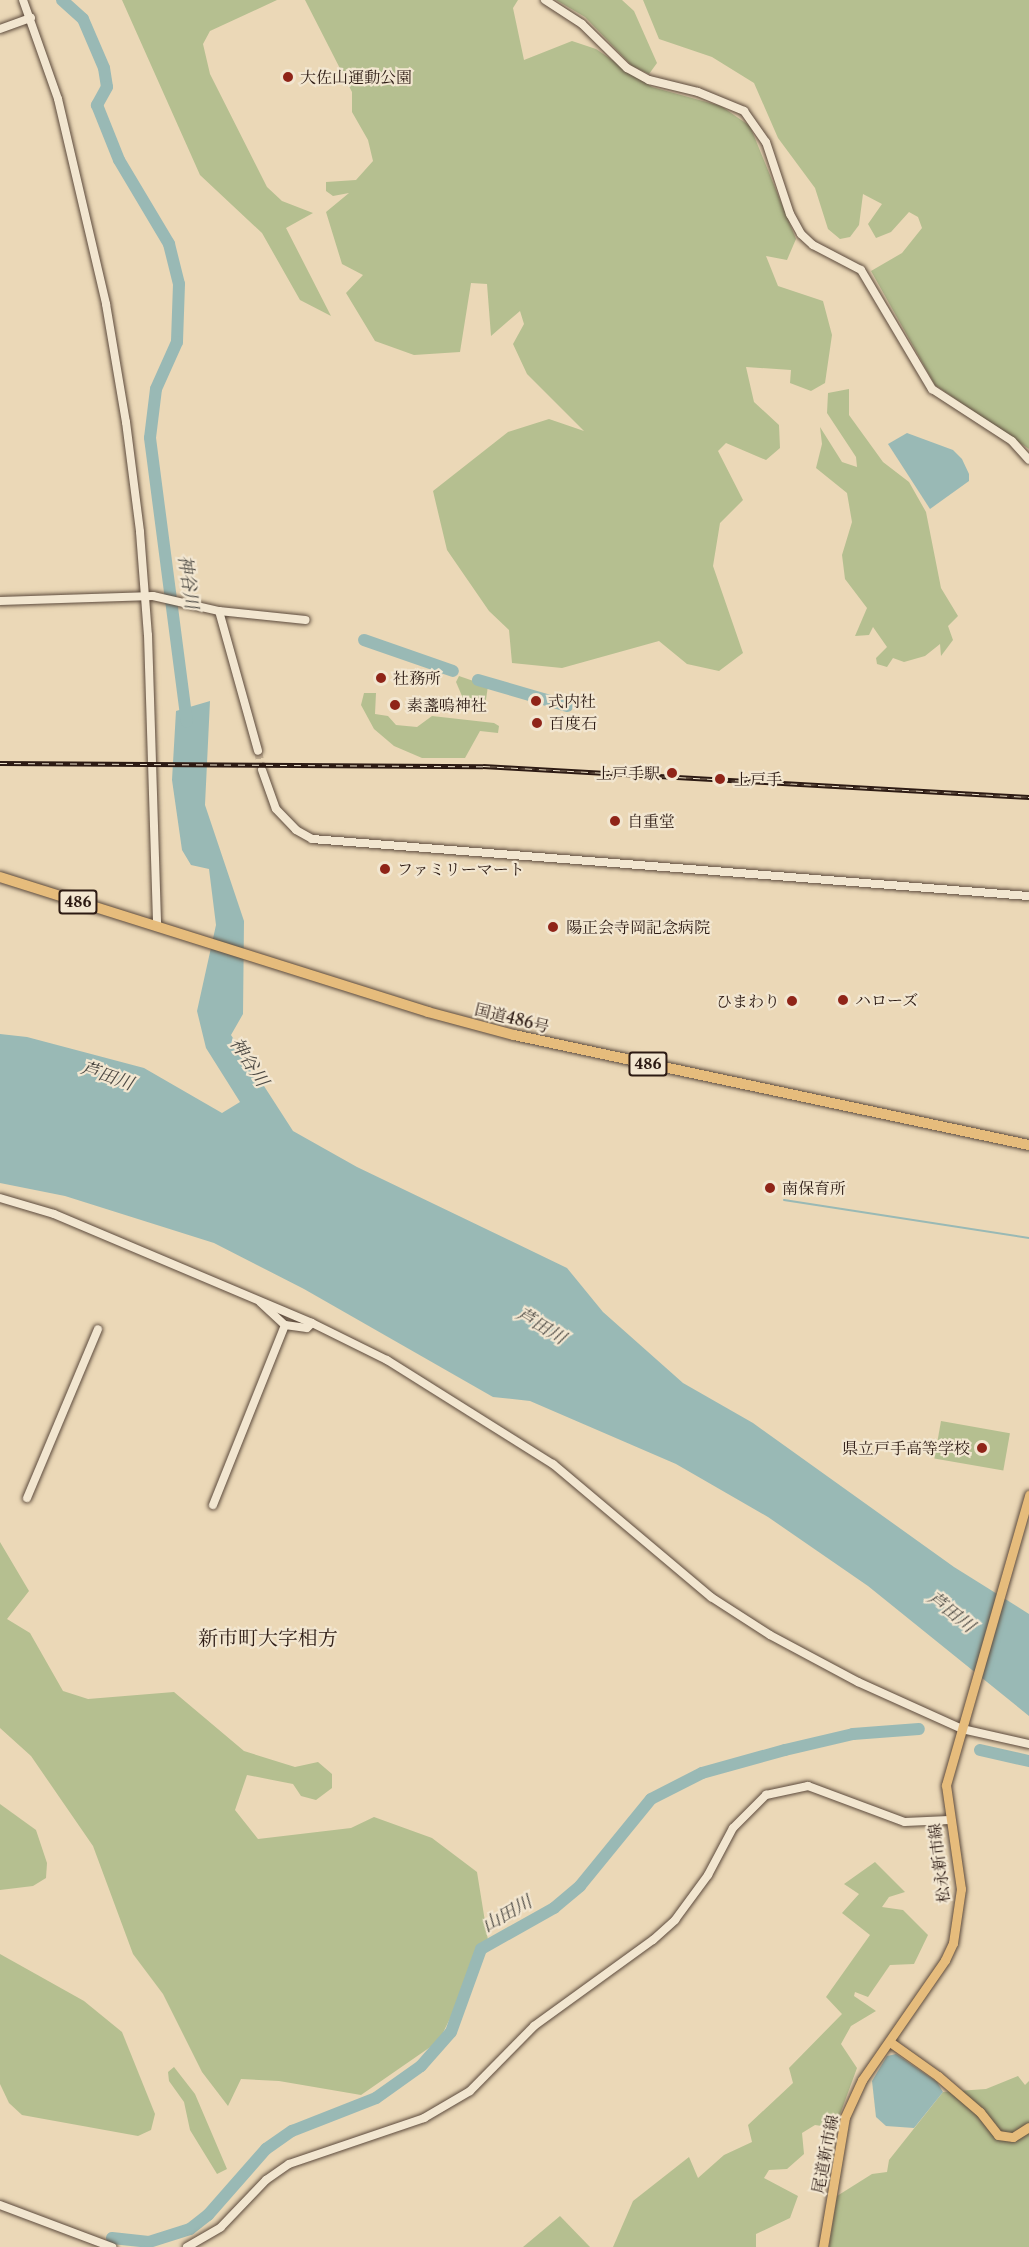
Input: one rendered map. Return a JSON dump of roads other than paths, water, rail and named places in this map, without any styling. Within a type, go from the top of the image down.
[{"type":"highway","name":"国道486号","points":[[0,877],[273,963],[514,1035],[1029,1144]]},
{"type":"main road","name":"松永新市線","points":[[890,2042],[945,1960],[957,1926],[961,1888],[949,1820],[946,1785],[1029,1495]]},
{"type":"main road","points":[[890,2042],[938,2076],[980,2112],[998,2135],[1012,2138],[1029,2127]]},
{"type":"main road","name":"尾道新市線","points":[[823,2247],[845,2117],[862,2080],[890,2042]]},
{"type":"street","points":[[23,0],[58,99],[106,304],[128,433],[149,596],[157,927]]},
{"type":"street","points":[[545,0],[570,14],[627,68],[642,76],[729,103],[744,111],[766,142],[790,214],[801,234],[866,276],[932,389],[1012,441],[1029,460]]},
{"type":"street","points":[[0,29],[31,18]]},
{"type":"street","points":[[0,601],[149,596],[219,611],[306,620]]},
{"type":"street","points":[[219,611],[258,751]]},
{"type":"street","points":[[262,770],[276,809],[296,830],[312,839],[1029,896]]},
{"type":"street","points":[[0,1198],[54,1214],[260,1300],[387,1360],[510,1434],[592,1494],[711,1597],[770,1635],[858,1682],[962,1729],[1029,1744]]},
{"type":"street","points":[[260,1300],[261,1306],[285,1325],[307,1328],[312,1323]]},
{"type":"street","points":[[213,1505],[285,1325]]},
{"type":"street","points":[[27,1498],[98,1329]]},
{"type":"street","points":[[187,2247],[221,2227],[266,2180],[289,2164],[424,2118],[470,2091],[534,2026],[653,1940],[675,1920],[708,1875],[740,1820],[766,1795],[808,1786],[905,1822],[949,1820]]},
{"type":"street","points":[[0,2205],[112,2247]]},
{"type":"water","points":[[907,433],[953,450],[962,459],[969,474],[969,481],[930,509],[888,444]]},
{"type":"water","name":"芦田川","points":[[210,701],[205,805],[244,921],[243,1014],[231,1035],[293,1131],[357,1167],[567,1268],[603,1312],[683,1383],[753,1423],[954,1567],[1029,1614],[1029,1716],[868,1586],[768,1517],[676,1464],[530,1401],[493,1397],[304,1289],[214,1243],[65,1196],[0,1183],[0,1034],[27,1037],[144,1068],[222,1113],[240,1102],[206,1048],[197,1011],[216,925],[209,869],[191,865],[182,850],[172,780],[176,711]]},
{"type":"water","points":[[896,2054],[937,2082],[943,2092],[914,2128],[886,2126],[876,2117],[872,2081],[887,2056]]},
{"type":"waterway","name":"神谷川","points":[[62,0],[83,19],[104,68],[107,87],[97,105],[119,160],[169,244],[179,284],[177,342],[156,389],[150,438],[187,722]]},
{"type":"waterway","points":[[364,640],[453,671]]},
{"type":"waterway","points":[[478,680],[567,706]]},
{"type":"waterway","points":[[784,1200],[1029,1238]]},
{"type":"waterway","name":"山田川","points":[[112,2238],[149,2242],[190,2229],[208,2215],[266,2149],[292,2131],[376,2098],[421,2066],[451,2032],[481,1949],[554,1908],[580,1886],[651,1799],[702,1773],[785,1750],[853,1734],[919,1729]]},
{"type":"waterway","name":"山田川","points":[[980,1750],[1029,1761]]},
{"type":"tunnel","points":[[258,751],[262,770]]},
{"type":"railway","points":[[0,763],[483,766],[1029,797]]},
{"type":"place","name":"大佐山運動公園","points":[[288,77]]},
{"type":"place","name":"社務所","points":[[381,678]]},
{"type":"place","name":"式内社","points":[[536,701]]},
{"type":"place","name":"素盞嗚神社","points":[[395,705]]},
{"type":"place","name":"百度石","points":[[537,723]]},
{"type":"place","name":"上戸手駅","points":[[672,773]]},
{"type":"place","name":"上戸手","points":[[720,779]]},
{"type":"place","name":"自重堂","points":[[615,821]]},
{"type":"place","name":"ファミリーマート","points":[[385,869]]},
{"type":"place","name":"陽正会寺岡記念病院","points":[[553,927]]},
{"type":"place","name":"ハローズ","points":[[843,1000]]},
{"type":"place","name":"ひまわり","points":[[792,1001]]},
{"type":"place","name":"南保育所","points":[[770,1188]]},
{"type":"place","name":"県立戸手高等学校","points":[[982,1448]]},
{"type":"district","name":"新市町大字相方","points":[[268,1638]]}]
